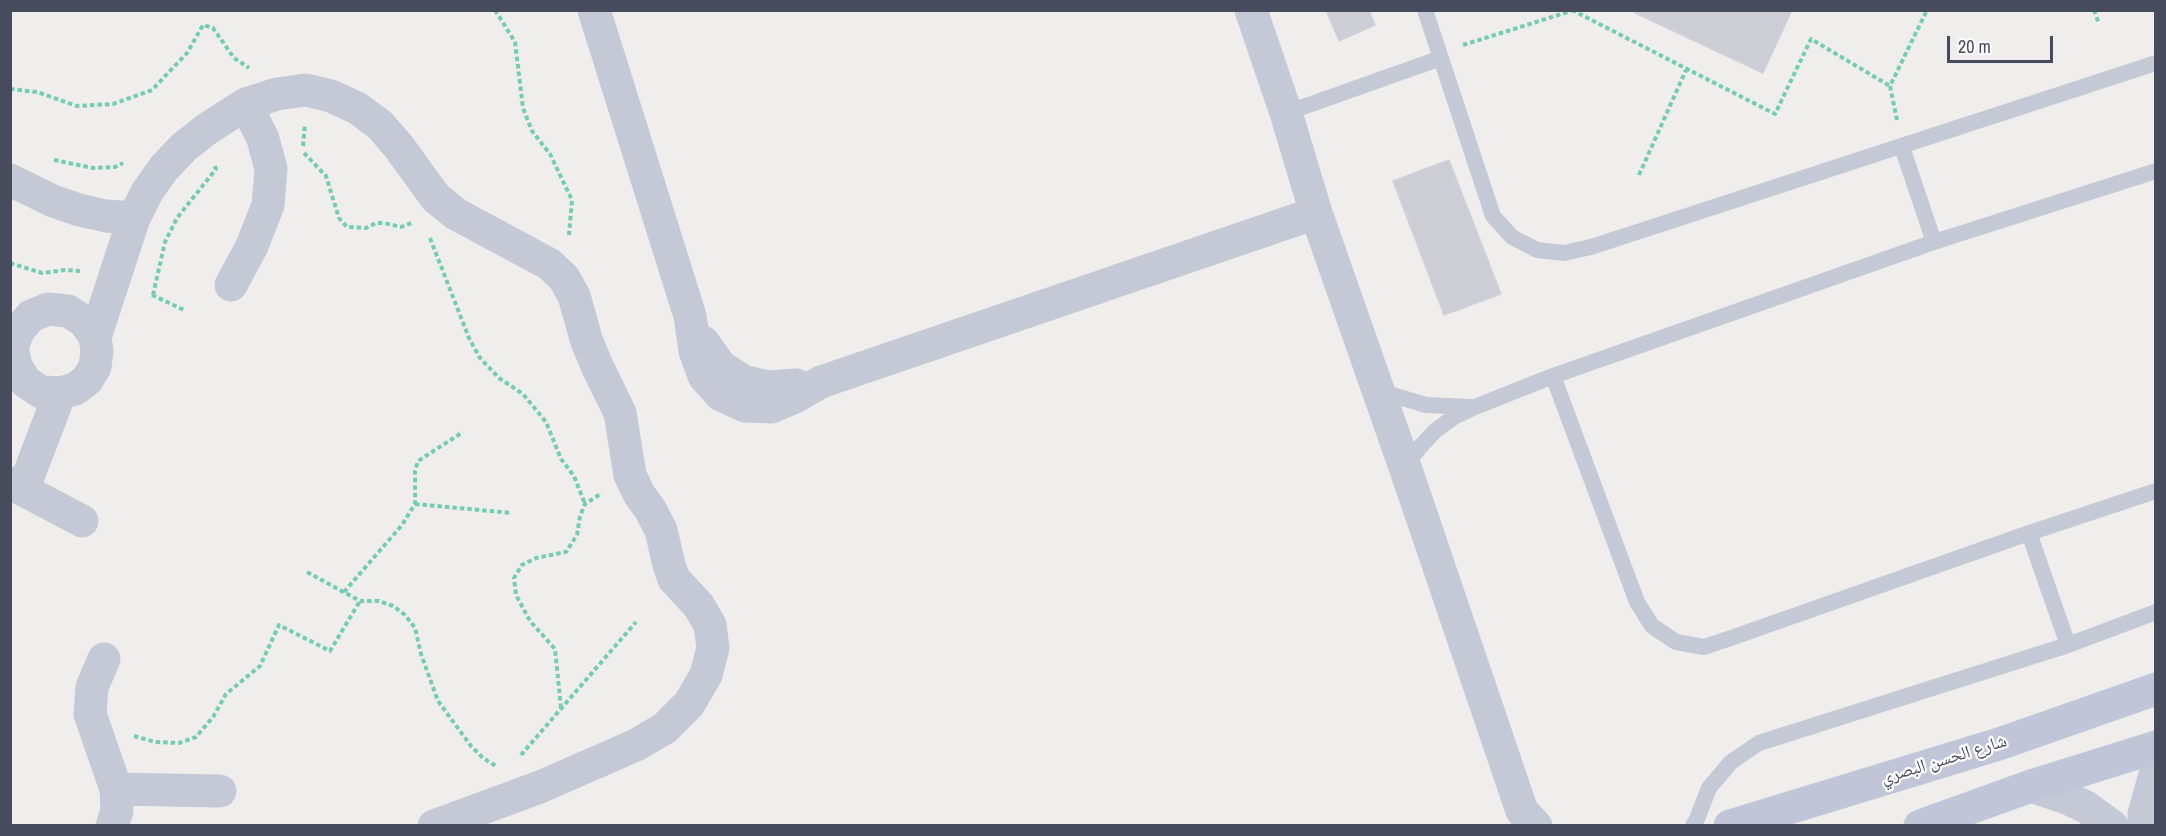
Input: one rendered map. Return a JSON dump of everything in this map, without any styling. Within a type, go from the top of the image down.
[{"type":"main road","name":"شارع الحسن البصري","points":[[1730,825],[1999,744],[2156,689]]},
{"type":"main road","points":[[1920,825],[2031,786],[2156,747]]},
{"type":"street","points":[[594,10],[690,316],[705,346],[721,367],[743,381],[768,387],[821,382],[1316,213]]},
{"type":"street","points":[[1251,10],[1286,113],[1316,213],[1526,821]]},
{"type":"street","points":[[95,337],[84,321],[68,310],[48,309],[31,316],[14,329],[12,348],[15,366],[26,382],[41,392],[60,393],[75,389],[87,380],[96,359],[95,337],[134,218],[147,192],[164,168],[184,147],[226,116],[246,105],[277,94],[306,90],[331,96],[357,108],[380,125],[399,147],[428,207],[456,214],[549,264],[564,278],[574,296],[594,359],[620,413],[630,474],[639,494],[661,530],[674,579],[699,606],[710,625],[712,648],[706,675],[689,704],[665,728],[636,745],[510,799],[434,825]]},
{"type":"street","points":[[231,285],[252,246],[268,206],[271,169],[263,139],[246,105]]},
{"type":"street","points":[[10,180],[53,201],[80,210],[106,216],[134,218]]},
{"type":"street","points":[[60,393],[17,486],[82,521]]},
{"type":"street","points":[[104,659],[92,687],[90,714],[120,813],[220,791]]},
{"type":"street","points":[[2144,825],[2144,814],[2156,771]]},
{"type":"street","points":[[2031,786],[2067,798],[2112,825]]},
{"type":"lane","points":[[1425,10],[1493,216],[1512,237],[1537,250],[1564,253],[1592,247],[2156,63]]},
{"type":"lane","points":[[1286,113],[1440,55]]},
{"type":"lane","points":[[1902,147],[1934,242]]},
{"type":"lane","points":[[1405,467],[1435,431],[1454,417],[1475,407],[1554,376],[1934,242],[2156,171]]},
{"type":"lane","points":[[1554,376],[1637,602],[1652,626],[1676,642],[1704,646],[1731,638],[2029,533],[2156,491]]},
{"type":"lane","points":[[1379,391],[1426,405],[1475,407]]},
{"type":"lane","points":[[2029,533],[2068,645]]},
{"type":"lane","points":[[1693,825],[1710,788],[1731,762],[1759,743],[2068,645],[2156,612]]},
{"type":"path","points":[[495,10],[515,42],[523,108],[532,131],[550,154],[572,200],[564,278]]},
{"type":"path","points":[[1902,147],[1890,86],[1927,10]]},
{"type":"path","points":[[2094,10],[2099,24]]},
{"type":"path","points":[[1440,55],[1571,11],[1775,114],[1811,39],[1890,86]]},
{"type":"path","points":[[10,89],[37,92],[77,106],[113,104],[152,90],[187,53],[203,25],[213,28],[234,57],[249,68],[257,68]]},
{"type":"path","points":[[1639,175],[1686,70]]},
{"type":"path","points":[[306,90],[303,151],[326,176],[339,218],[347,227],[366,228],[376,223],[401,227],[411,225],[428,207],[469,338],[480,358],[499,378],[522,394],[546,422],[561,459],[574,476],[585,504]]},
{"type":"path","points":[[153,295],[165,242],[177,218],[216,169],[213,164],[184,147]]},
{"type":"path","points":[[46,158],[93,168],[115,167],[128,161]]},
{"type":"path","points":[[344,592],[402,525],[415,504],[415,471],[418,461],[463,432]]},
{"type":"path","points":[[561,708],[555,649],[530,621],[516,595],[514,578],[522,565],[536,558],[566,552],[577,535],[580,516],[585,504],[630,474]]},
{"type":"path","points":[[415,504],[512,513]]},
{"type":"path","points":[[307,572],[360,601],[379,601],[393,606],[405,615],[415,628],[421,654],[438,700],[471,746],[483,758],[498,767]]},
{"type":"path","points":[[99,744],[130,735],[155,741],[179,742],[196,737],[213,717],[226,694],[260,666],[279,625],[330,651],[360,601]]},
{"type":"path","points":[[514,762],[636,622]]},
{"type":"building","points":[[1326,10],[1369,10],[1375,25],[1339,41]]},
{"type":"building","points":[[1636,10],[1792,10],[1763,73],[1635,13]]},
{"type":"building","points":[[1449,160],[1501,294],[1444,315],[1393,181]]}]
